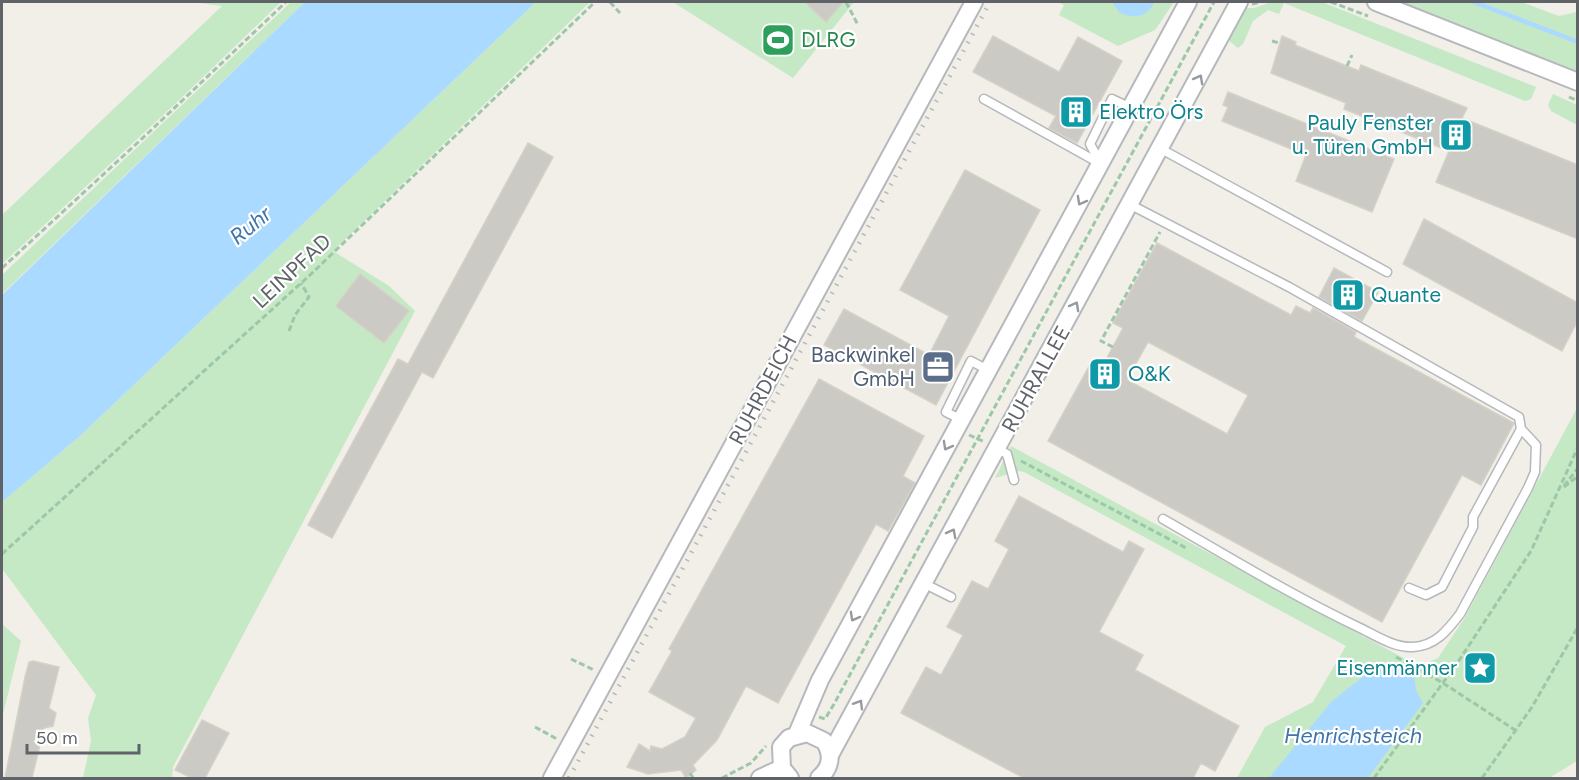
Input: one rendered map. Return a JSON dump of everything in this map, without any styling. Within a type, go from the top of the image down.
[{"type":"street","name":"RUHRDEICH","points":[[552,778],[974,2]]},
{"type":"street","points":[[797,734],[820,680],[1188,2]]},
{"type":"street","name":"RUHRALLEE","points":[[819,778],[827,769],[830,755],[1131,205],[1239,2]]},
{"type":"street","points":[[1376,2],[1578,82]]},
{"type":"street","points":[[760,778],[786,773],[781,747],[797,734],[807,732],[817,736],[828,746],[830,755]]},
{"type":"lane","points":[[984,99],[1101,164]]},
{"type":"lane","points":[[1161,149],[1388,272]]},
{"type":"lane","points":[[1131,205],[1289,287],[1519,417],[1521,429],[1536,444],[1535,472],[1528,488],[1460,614],[1448,630],[1432,643],[1412,647],[1392,643],[1332,615],[1162,519]]},
{"type":"lane","points":[[1408,588],[1426,596],[1442,587],[1473,527],[1473,517],[1521,429]]},
{"type":"lane","points":[[998,449],[1007,454],[1014,480]]},
{"type":"lane","points":[[924,584],[951,597]]},
{"type":"path","points":[[2,268],[286,2]]},
{"type":"path","name":"LEINPFAD","points":[[2,554],[301,283],[595,2]]},
{"type":"path","points":[[610,2],[620,13]]},
{"type":"path","points":[[846,2],[858,24]]},
{"type":"path","name":"RUHRALLEE","points":[[825,719],[1214,2]]},
{"type":"path","points":[[1272,41],[1279,44]]},
{"type":"path","points":[[1347,66],[1352,55]]},
{"type":"path","points":[[1113,347],[1101,341],[1165,222]]},
{"type":"path","points":[[289,331],[295,315],[309,297],[301,283]]},
{"type":"path","points":[[959,424],[977,439],[998,449]]},
{"type":"path","points":[[1374,778],[1443,683],[1531,551],[1578,447]]},
{"type":"path","points":[[1560,490],[1578,468]]},
{"type":"path","points":[[1560,490],[1578,476]]},
{"type":"path","points":[[1482,778],[1532,707],[1578,627]]},
{"type":"path","points":[[572,659],[588,668]]},
{"type":"path","points":[[1421,670],[1515,730]]},
{"type":"path","points":[[535,727],[551,736]]},
{"type":"path","points":[[690,773],[693,778]]},
{"type":"green space","points":[[192,2],[281,2],[2,264],[2,215],[222,6]]},
{"type":"green space","points":[[291,2],[305,2],[2,294],[2,275]]},
{"type":"green space","points":[[536,2],[590,2],[333,251],[389,286],[415,311],[173,767],[172,778],[83,778],[91,741],[88,718],[96,695],[2,571],[2,502],[79,437]]},
{"type":"green space","name":"DLRG","points":[[673,2],[854,2],[793,78]]},
{"type":"green space","points":[[1058,2],[1174,2],[1155,30],[1118,46],[1059,15],[1064,5]]},
{"type":"green space","points":[[1272,2],[1322,2],[1536,87],[1531,99],[1525,101],[1284,3],[1279,14],[1268,10],[1253,21],[1243,44],[1238,48],[1226,38],[1241,8],[1254,8]]},
{"type":"green space","points":[[1396,2],[1521,2],[1559,16],[1577,12],[1577,74]]},
{"type":"green space","points":[[1553,94],[1577,105],[1577,125],[1551,111],[1548,105]]},
{"type":"green space","points":[[1577,408],[1577,761],[1549,778],[1237,778],[1265,727],[1313,702],[1346,646],[1024,472],[1019,471],[995,478],[1011,446],[1422,668],[1438,658],[1464,619]]},
{"type":"green space","points":[[2,624],[21,641],[2,718]]},
{"type":"water","name":"Ruhr","points":[[305,2],[536,2],[79,437],[2,502],[2,295]]},
{"type":"water","points":[[1112,2],[1154,2],[1144,14],[1130,16],[1120,13]]},
{"type":"water","name":"Henrichsteich","points":[[1400,667],[1414,673],[1416,690],[1423,703],[1368,778],[1269,778],[1332,701],[1369,672]]},
{"type":"building","points":[[805,2],[843,2],[826,22]]},
{"type":"building","points":[[993,36],[1059,72],[1078,37],[1122,61],[1077,143],[1049,128],[1056,116],[973,72]]},
{"type":"building","name":"Pauly Fenster u. Türen GmbH","points":[[1282,36],[1296,42],[1295,45],[1359,71],[1361,65],[1467,108],[1462,118],[1578,165],[1578,239],[1436,182],[1449,151],[1344,109],[1346,103],[1271,73]]},
{"type":"building","points":[[1228,92],[1394,159],[1372,212],[1296,181],[1306,155],[1222,121],[1228,107],[1223,105]]},
{"type":"building","points":[[528,143],[553,157],[433,378],[422,372],[332,538],[308,525],[398,359],[408,364]]},
{"type":"building","points":[[965,170],[1040,210],[936,405],[824,345],[844,309],[929,355],[949,316],[900,290]]},
{"type":"building","points":[[1424,219],[1578,303],[1578,320],[1562,351],[1403,264]]},
{"type":"building","points":[[1157,243],[1291,315],[1296,306],[1310,313],[1313,308],[1356,332],[1354,337],[1514,423],[1481,485],[1462,475],[1382,622],[1048,441],[1092,361],[1102,367],[1123,328],[1113,323]],"holes":[[[1148,342],[1248,395],[1227,434],[1127,380]]]},
{"type":"building","name":"Quante","points":[[1334,268],[1378,292],[1362,321],[1319,297]]},
{"type":"building","points":[[360,274],[409,311],[384,343],[336,306]]},
{"type":"building","points":[[819,379],[924,436],[903,476],[915,483],[888,531],[876,524],[778,703],[746,686],[717,740],[693,765],[696,770],[686,778],[681,770],[648,774],[627,767],[639,744],[650,751],[651,746],[662,749],[685,737],[696,718],[649,692],[672,651],[669,649]]},
{"type":"building","points":[[1019,496],[1123,552],[1129,541],[1144,549],[1099,632],[1143,655],[1135,670],[1239,726],[1215,771],[1201,763],[1193,778],[1024,778],[901,713],[926,667],[941,675],[963,635],[947,627],[972,581],[988,589],[1009,549],[995,541]]},
{"type":"building","points":[[29,662],[59,667],[49,708],[56,713],[53,726],[44,728],[32,778],[5,778],[25,677]]},
{"type":"building","points":[[202,720],[229,733],[205,778],[192,778],[175,770]]},
{"type":"waterway","points":[[1474,2],[1578,42]]},
{"type":"railway","points":[[569,778],[990,2]]},
{"type":"place","name":"DLRG","points":[[778,40]]},
{"type":"place","name":"Elektro Örs","points":[[1076,112]]},
{"type":"place","name":"Pauly Fenster u. Türen GmbH","points":[[1456,135]]},
{"type":"place","name":"Quante","points":[[1348,295]]},
{"type":"place","name":"Backwinkel GmbH","points":[[938,367]]},
{"type":"place","name":"O&K","points":[[1105,374]]},
{"type":"place","name":"Eisenmänner","points":[[1480,668]]}]
